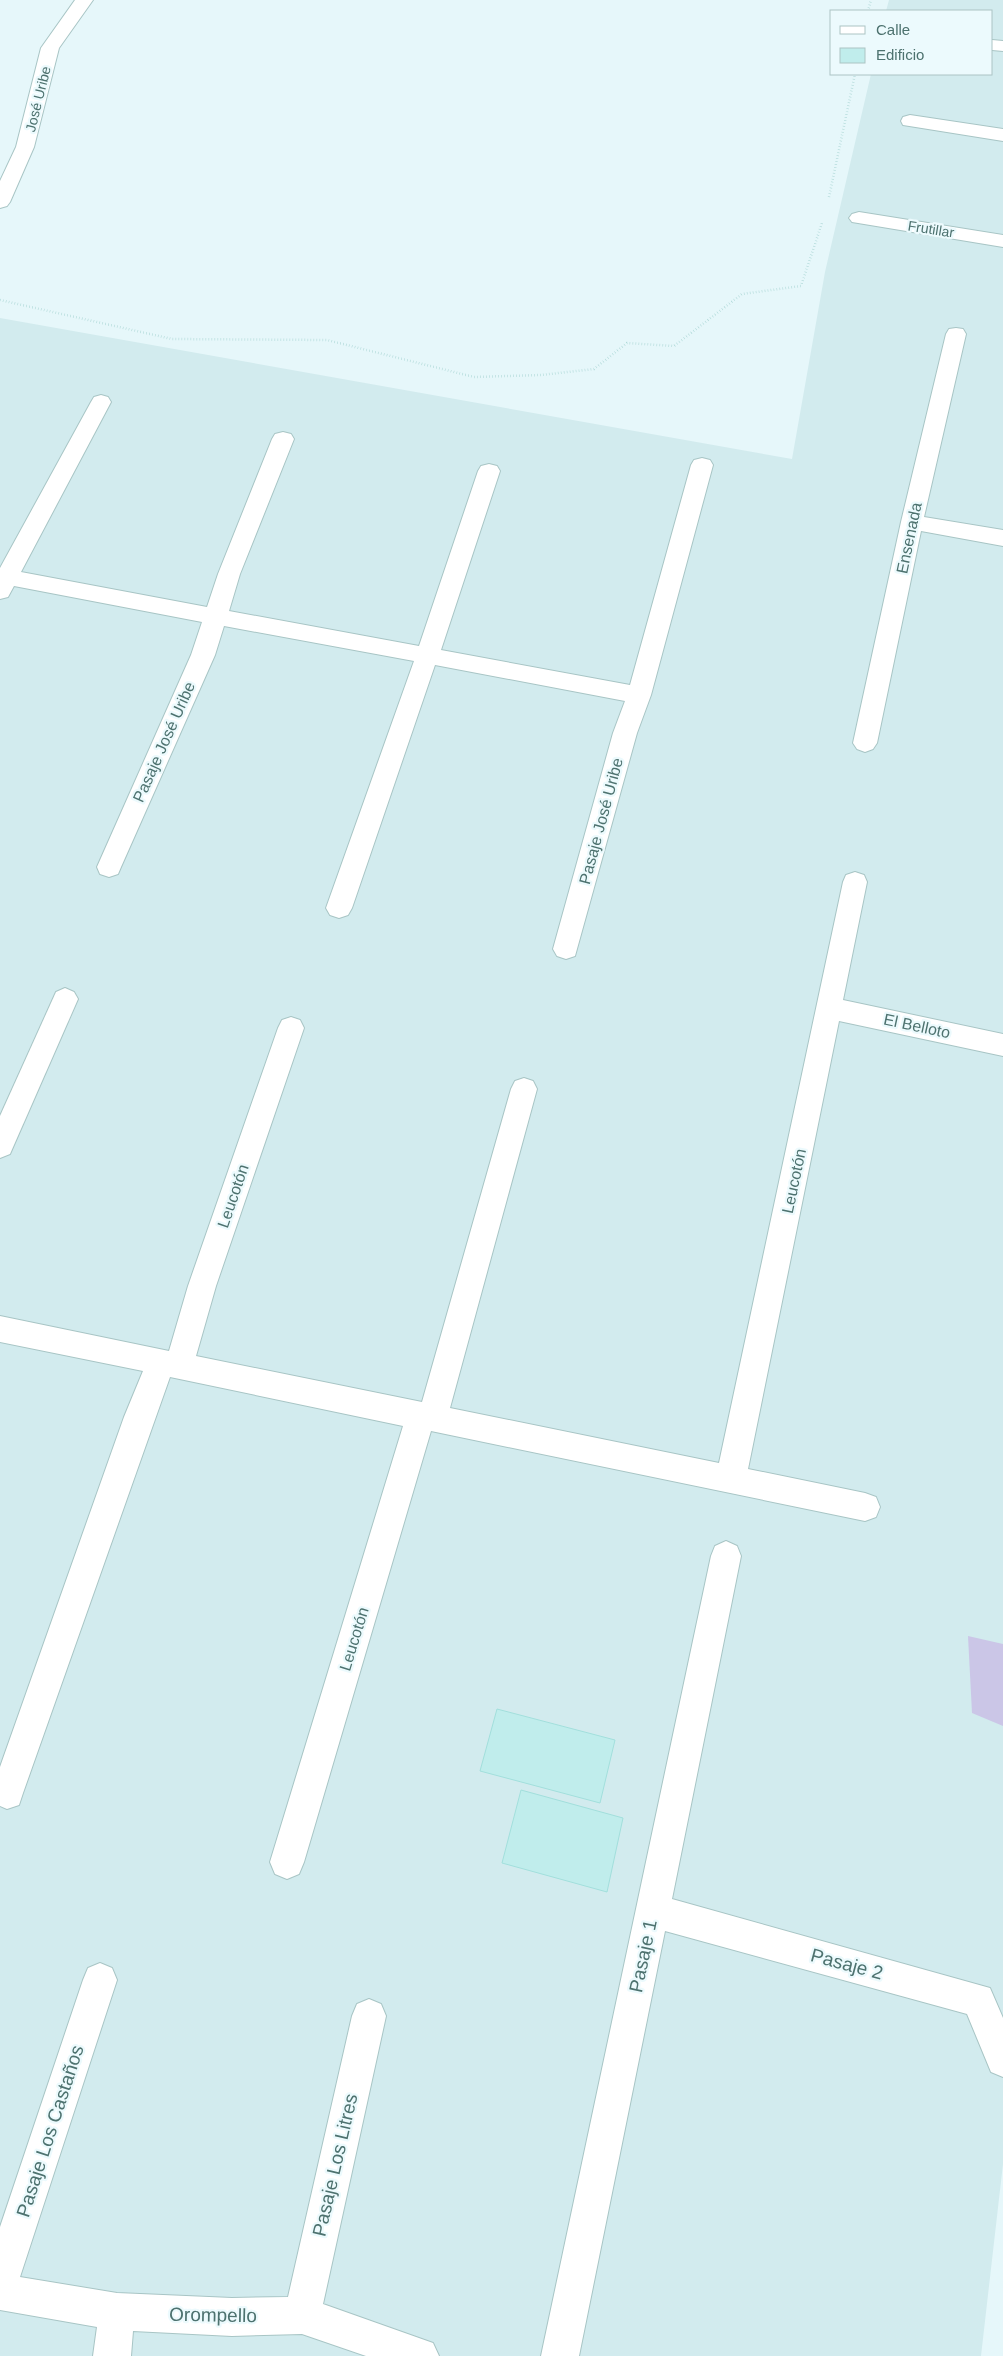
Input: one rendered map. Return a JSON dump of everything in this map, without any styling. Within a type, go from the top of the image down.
[{"type":"street","name":"José Uribe","points":[[0,202],[25,147],[50,48],[84,0]]},
{"type":"street","points":[[910,121],[1003,135]]},
{"type":"street","name":"Frutillar","points":[[860,218],[1003,241]]},
{"type":"street","name":"Ensenada","points":[[865,743],[912,522],[956,334]]},
{"type":"street","points":[[101,402],[2,582],[215,616],[640,695]]},
{"type":"street","name":"Pasaje José Uribe","points":[[109,867],[203,656],[229,574],[283,439]]},
{"type":"street","name":"Pasaje José Uribe","points":[[566,949],[625,733],[640,695],[702,465]]},
{"type":"street","points":[[339,908],[489,471]]},
{"type":"street","points":[[912,522],[1003,538]]},
{"type":"street","name":"Leucotón","points":[[731,1479],[855,882]]},
{"type":"street","points":[[0,1146],[65,999]]},
{"type":"street","name":"El Belloto","points":[[830,1008],[1003,1045]]},
{"type":"street","name":"Leucotón","points":[[8,1793],[138,1417],[170,1364],[202,1286],[291,1028]]},
{"type":"street","name":"Leucotón","points":[[287,1862],[426,1417],[456,1339],[524,1089]]},
{"type":"street","points":[[0,1329],[865,1507]]},
{"type":"street","name":"Pasaje 1","points":[[560,2356],[726,1556]]},
{"type":"street","name":"Pasaje 2","points":[[652,1911],[978,2000],[1003,2060]]},
{"type":"street","name":"Pasaje Los Castaños","points":[[0,2282],[100,1980]]},
{"type":"street","name":"Pasaje Los Litres","points":[[302,2315],[369,2016]]},
{"type":"street","name":"Orompello","points":[[0,2292],[117,2312],[232,2317],[302,2315],[420,2356]]},
{"type":"street","points":[[112,2356],[117,2312]]},
{"type":"path","points":[[827,204],[855,75]]},
{"type":"path","points":[[0,300],[172,339],[327,340],[474,377],[542,375],[594,369],[626,343],[674,346],[742,294],[801,286],[822,223]]},
{"type":"shaded area","points":[[889,0],[1003,0],[1003,2164],[981,2356],[0,2356],[0,318],[792,459],[825,272],[871,75],[993,75],[993,10],[886,10]]},
{"type":"shaded area","points":[[968,1636],[1003,1644],[1003,1726],[972,1713]]},
{"type":"building","points":[[497,1709],[615,1740],[600,1803],[480,1771]]},
{"type":"building","points":[[521,1790],[623,1818],[607,1892],[502,1863]]}]
